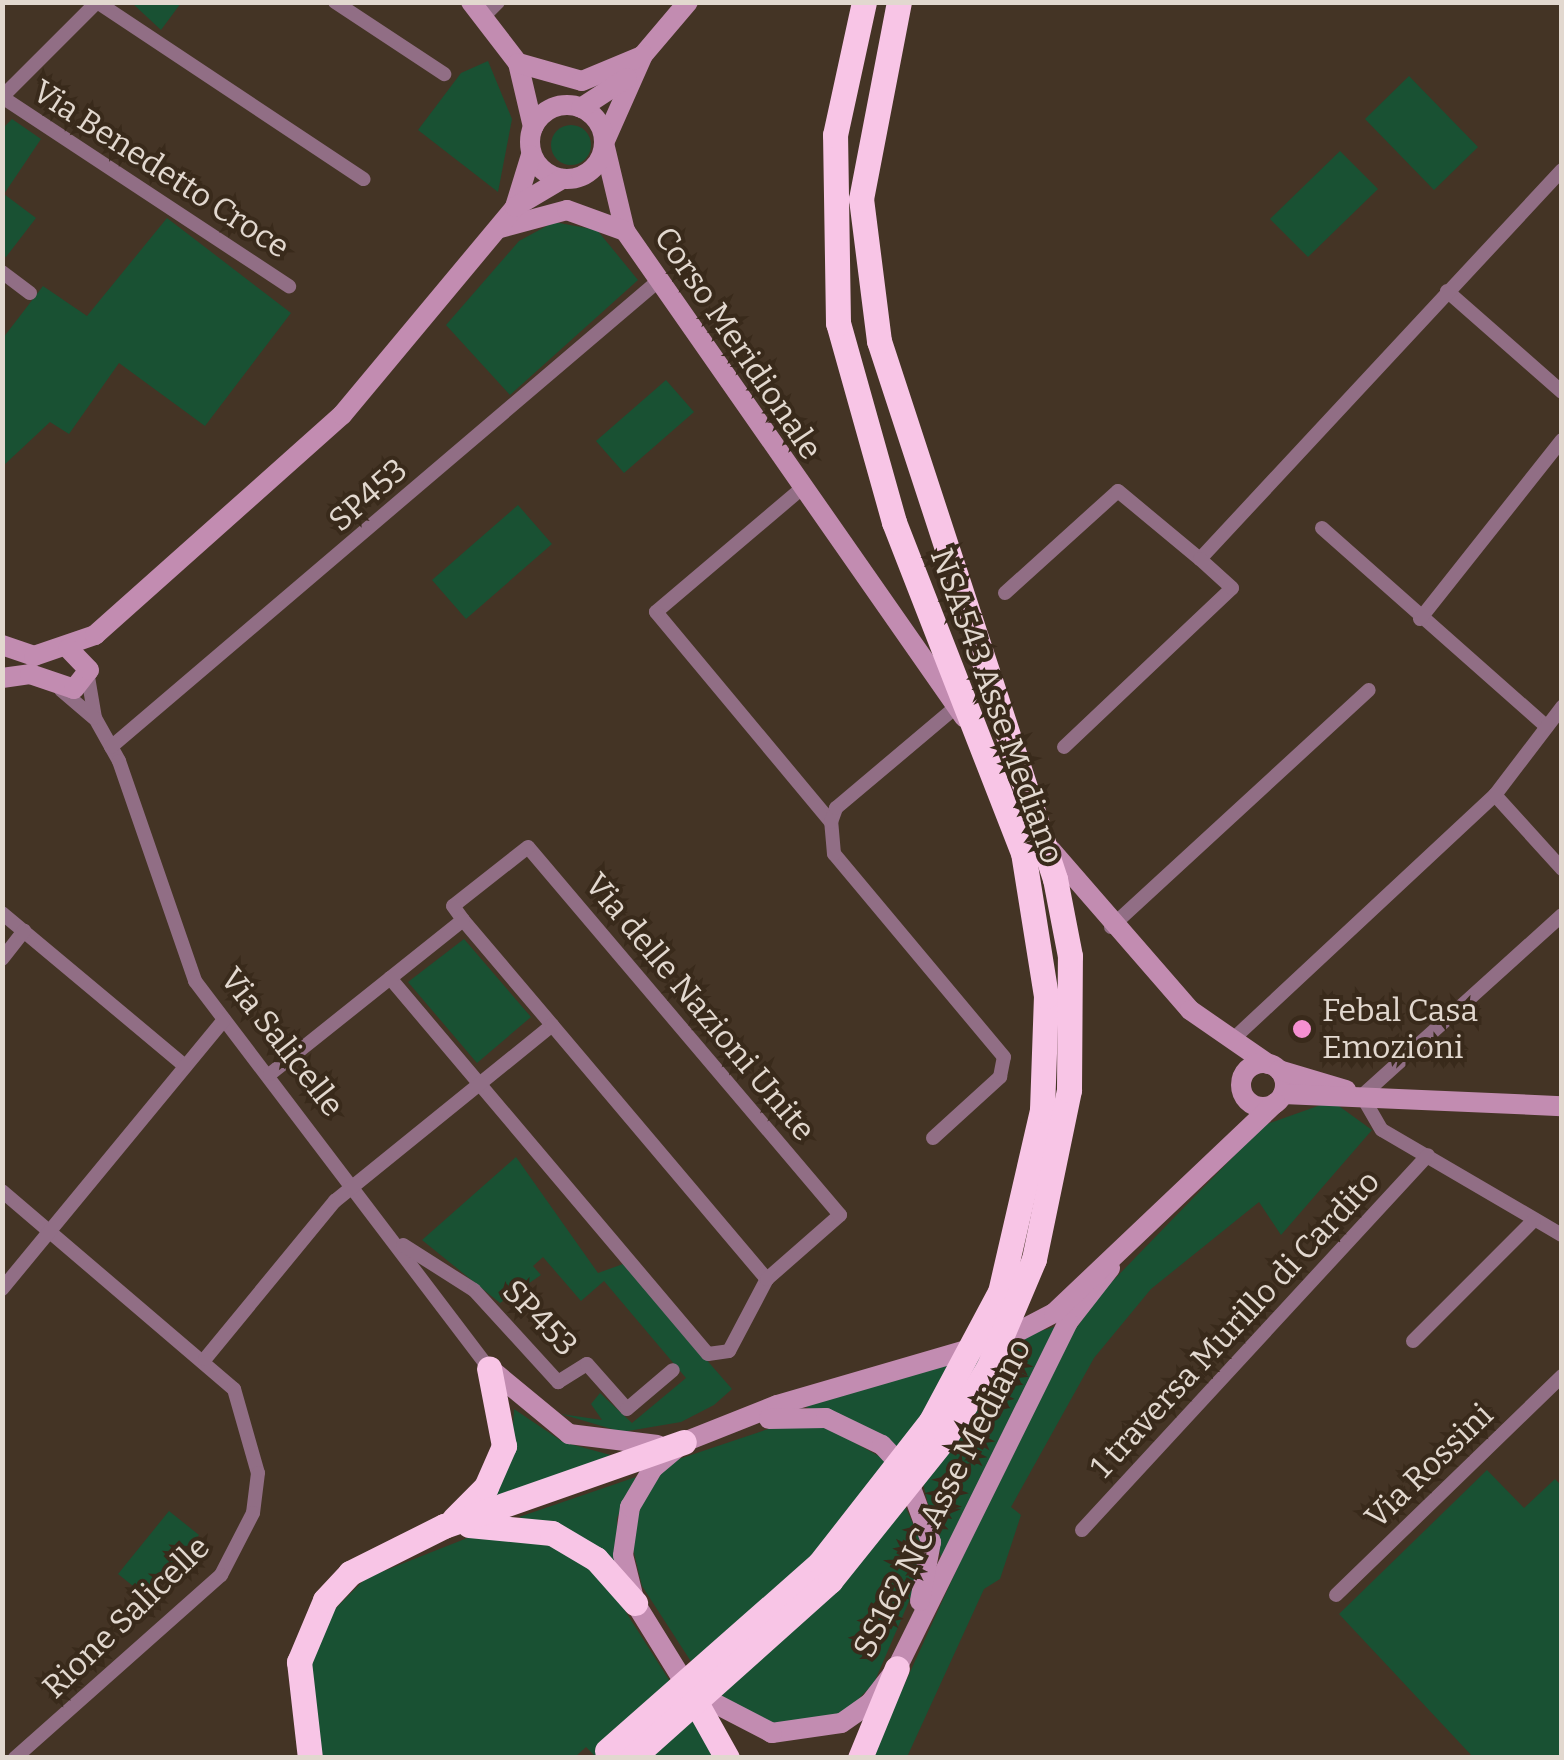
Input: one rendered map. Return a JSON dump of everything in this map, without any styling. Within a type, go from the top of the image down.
[{"type":"highway","name":"NSA543 Asse Mediano","points":[[864,2],[835,135],[838,323],[894,522],[1023,854],[1046,996],[1042,1110],[1022,1219],[1000,1292],[931,1422]]},
{"type":"highway","name":"NSA543 Asse Mediano","points":[[899,2],[861,199],[879,340],[1055,879],[1070,956],[1069,1090],[1046,1222],[1021,1294]]},
{"type":"highway","name":"SS162 NC Asse Mediano","points":[[613,1755],[830,1580],[893,1509],[988,1368],[1021,1294]]},
{"type":"highway","points":[[444,1526],[486,1487],[504,1446],[490,1368]]},
{"type":"highway","name":"SS162 NC Asse Mediano","points":[[613,1755],[820,1563],[931,1422]]},
{"type":"highway","points":[[310,1756],[296,1686],[325,1600],[384,1551],[444,1526],[684,1442]]},
{"type":"highway","points":[[444,1526],[552,1533],[596,1559],[636,1604]]},
{"type":"highway","points":[[860,1758],[898,1668]]},
{"type":"highway","points":[[689,1690],[727,1758]]},
{"type":"street","points":[[2,97],[97,2],[364,179]]},
{"type":"street","points":[[335,2],[444,74]]},
{"type":"street","points":[[532,127],[550,109],[581,108],[640,62],[688,2]]},
{"type":"street","points":[[2,645],[26,656],[68,648],[108,624],[342,415],[515,207],[531,155],[532,127],[518,63],[484,8]]},
{"type":"street","points":[[518,63],[582,81],[640,62]]},
{"type":"street","points":[[515,207],[562,180],[591,170],[640,62]]},
{"type":"street","name":"Via Benedetto Croce","points":[[2,97],[289,286]]},
{"type":"street","points":[[581,108],[604,143]]},
{"type":"street","name":"Corso Meridionale","points":[[604,143],[625,231],[657,282],[1111,927],[1231,1041],[1274,1067],[1362,1096]]},
{"type":"street","points":[[531,155],[562,180]]},
{"type":"street","points":[[1200,559],[1562,170]]},
{"type":"street","points":[[498,229],[567,210],[625,231]]},
{"type":"street","points":[[2,272],[30,293]]},
{"type":"street","name":"SP453","points":[[111,746],[657,282]]},
{"type":"street","points":[[1446,291],[1562,392]]},
{"type":"street","points":[[1420,619],[1562,440]]},
{"type":"street","name":"Corso Meridionale","points":[[801,489],[656,612],[831,822],[834,854],[1004,1057],[1000,1077],[933,1138]]},
{"type":"street","points":[[1006,593],[1118,490],[1232,588],[1064,747]]},
{"type":"street","points":[[1322,528],[1420,619],[1547,727]]},
{"type":"street","points":[[61,690],[88,672],[108,624]]},
{"type":"street","points":[[68,648],[88,672]]},
{"type":"street","name":"Via Salicelle","points":[[88,672],[95,718]]},
{"type":"street","name":"Via Salicelle","points":[[2,678],[30,674],[61,690],[95,718],[111,746],[173,937],[224,1020],[356,1182],[490,1368]]},
{"type":"street","points":[[1111,927],[1369,690]]},
{"type":"street","points":[[831,822],[836,808],[957,706]]},
{"type":"street","points":[[1245,1092],[1231,1041],[1495,795],[1562,708]]},
{"type":"street","points":[[1495,795],[1562,869]]},
{"type":"street","name":"Via delle Nazioni Unite","points":[[270,1074],[390,978],[463,920],[453,906],[528,847],[840,1215],[767,1279],[729,1350],[708,1354],[390,978]]},
{"type":"street","points":[[2,913],[185,1066]]},
{"type":"street","points":[[1362,1096],[1562,915]]},
{"type":"street","points":[[463,920],[767,1279]]},
{"type":"street","points":[[2,959],[24,931]]},
{"type":"street","points":[[2,1289],[224,1020]]},
{"type":"street","points":[[205,1359],[356,1182],[552,1025]]},
{"type":"street","points":[[1245,1092],[1248,1070],[1274,1067],[1279,1098]]},
{"type":"street","points":[[1245,1092],[1279,1098],[1362,1096],[1562,1106]]},
{"type":"street","name":"SS162 NC Asse Mediano","points":[[1204,1176],[1245,1092]]},
{"type":"street","points":[[1362,1096],[1382,1130],[1562,1235]]},
{"type":"street","name":"SS162 NC Asse Mediano","points":[[1110,1268],[1004,1339],[684,1442],[630,1507],[623,1555],[636,1604],[689,1690],[738,1723],[807,1733],[870,1703],[898,1668],[914,1627],[1068,1322],[1110,1268],[1279,1098]]},
{"type":"street","name":"1 traversa Murillo di Cardito","points":[[1082,1530],[1428,1156]]},
{"type":"street","points":[[2,1191],[51,1230]]},
{"type":"street","points":[[1413,1342],[1534,1220]]},
{"type":"street","name":"Rione Salicelle","points":[[16,1758],[220,1575],[253,1513],[256,1449],[234,1389],[205,1359],[51,1230]]},
{"type":"street","name":"SP453","points":[[403,1245],[485,1299],[558,1382],[587,1364],[627,1409],[673,1370]]},
{"type":"street","points":[[490,1368],[569,1434],[636,1447],[684,1442]]},
{"type":"street","name":"Via Rossini","points":[[1336,1595],[1562,1376]]},
{"type":"street","points":[[727,1427],[826,1418],[882,1444],[918,1496],[931,1542],[914,1627]]},
{"type":"green space","points":[[131,2],[181,2],[181,3],[161,30]]},
{"type":"green space","points":[[488,61],[512,119],[498,192],[418,130],[461,73]]},
{"type":"green space","points":[[1409,76],[1478,147],[1434,190],[1365,119]]},
{"type":"green space","points":[[12,119],[41,139],[4,194],[36,218],[6,257],[2,255],[2,129]]},
{"type":"green space","points":[[571,125],[585,131],[591,145],[585,159],[571,165],[557,159],[551,145],[557,131]]},
{"type":"green space","points":[[1340,151],[1378,189],[1308,257],[1270,219]]},
{"type":"green space","points":[[167,218],[291,313],[205,426],[119,363],[69,434],[50,422],[3,466],[3,338],[43,286],[87,316]]},
{"type":"green space","points":[[554,222],[597,230],[638,280],[510,395],[446,325],[519,241]]},
{"type":"green space","points":[[666,380],[694,412],[624,473],[596,441]]},
{"type":"green space","points":[[518,505],[552,544],[466,619],[432,580]]},
{"type":"green space","points":[[464,939],[531,1017],[477,1063],[408,982]]},
{"type":"green space","points":[[1332,1101],[1372,1130],[1281,1235],[1259,1202],[1151,1289],[1094,1358],[1011,1507],[1021,1515],[1000,1579],[984,1589],[907,1757],[871,1758],[1048,1368],[1101,1293],[1264,1125]]},
{"type":"green space","points":[[516,1157],[598,1273],[623,1264],[732,1389],[714,1405],[681,1422],[622,1432],[561,1414],[602,1420],[591,1404],[600,1393],[632,1423],[686,1378],[604,1281],[581,1301],[543,1257],[533,1266],[541,1275],[500,1303],[422,1240]]},
{"type":"green space","points":[[1057,1326],[942,1562],[922,1479],[880,1434],[800,1405]]},
{"type":"green space","points":[[514,1409],[563,1442],[614,1456],[491,1499],[511,1458]]},
{"type":"green space","points":[[786,1423],[823,1425],[884,1459],[923,1546],[919,1578],[874,1683],[845,1713],[804,1728],[748,1720],[703,1680],[642,1586],[630,1537],[649,1484],[676,1460]]},
{"type":"green space","points":[[1487,1470],[1524,1508],[1555,1479],[1561,1485],[1561,1757],[1473,1757],[1339,1614]]},
{"type":"green space","points":[[636,1477],[617,1518],[617,1565],[519,1517]]},
{"type":"green space","points":[[169,1511],[199,1535],[148,1598],[118,1574]]},
{"type":"green space","points":[[480,1533],[560,1543],[610,1587],[718,1757],[596,1757],[586,1747],[574,1758],[323,1758],[307,1678],[330,1614],[366,1578]]},
{"type":"place","name":"Febal Casa Emozioni","points":[[1302,1029]]}]
